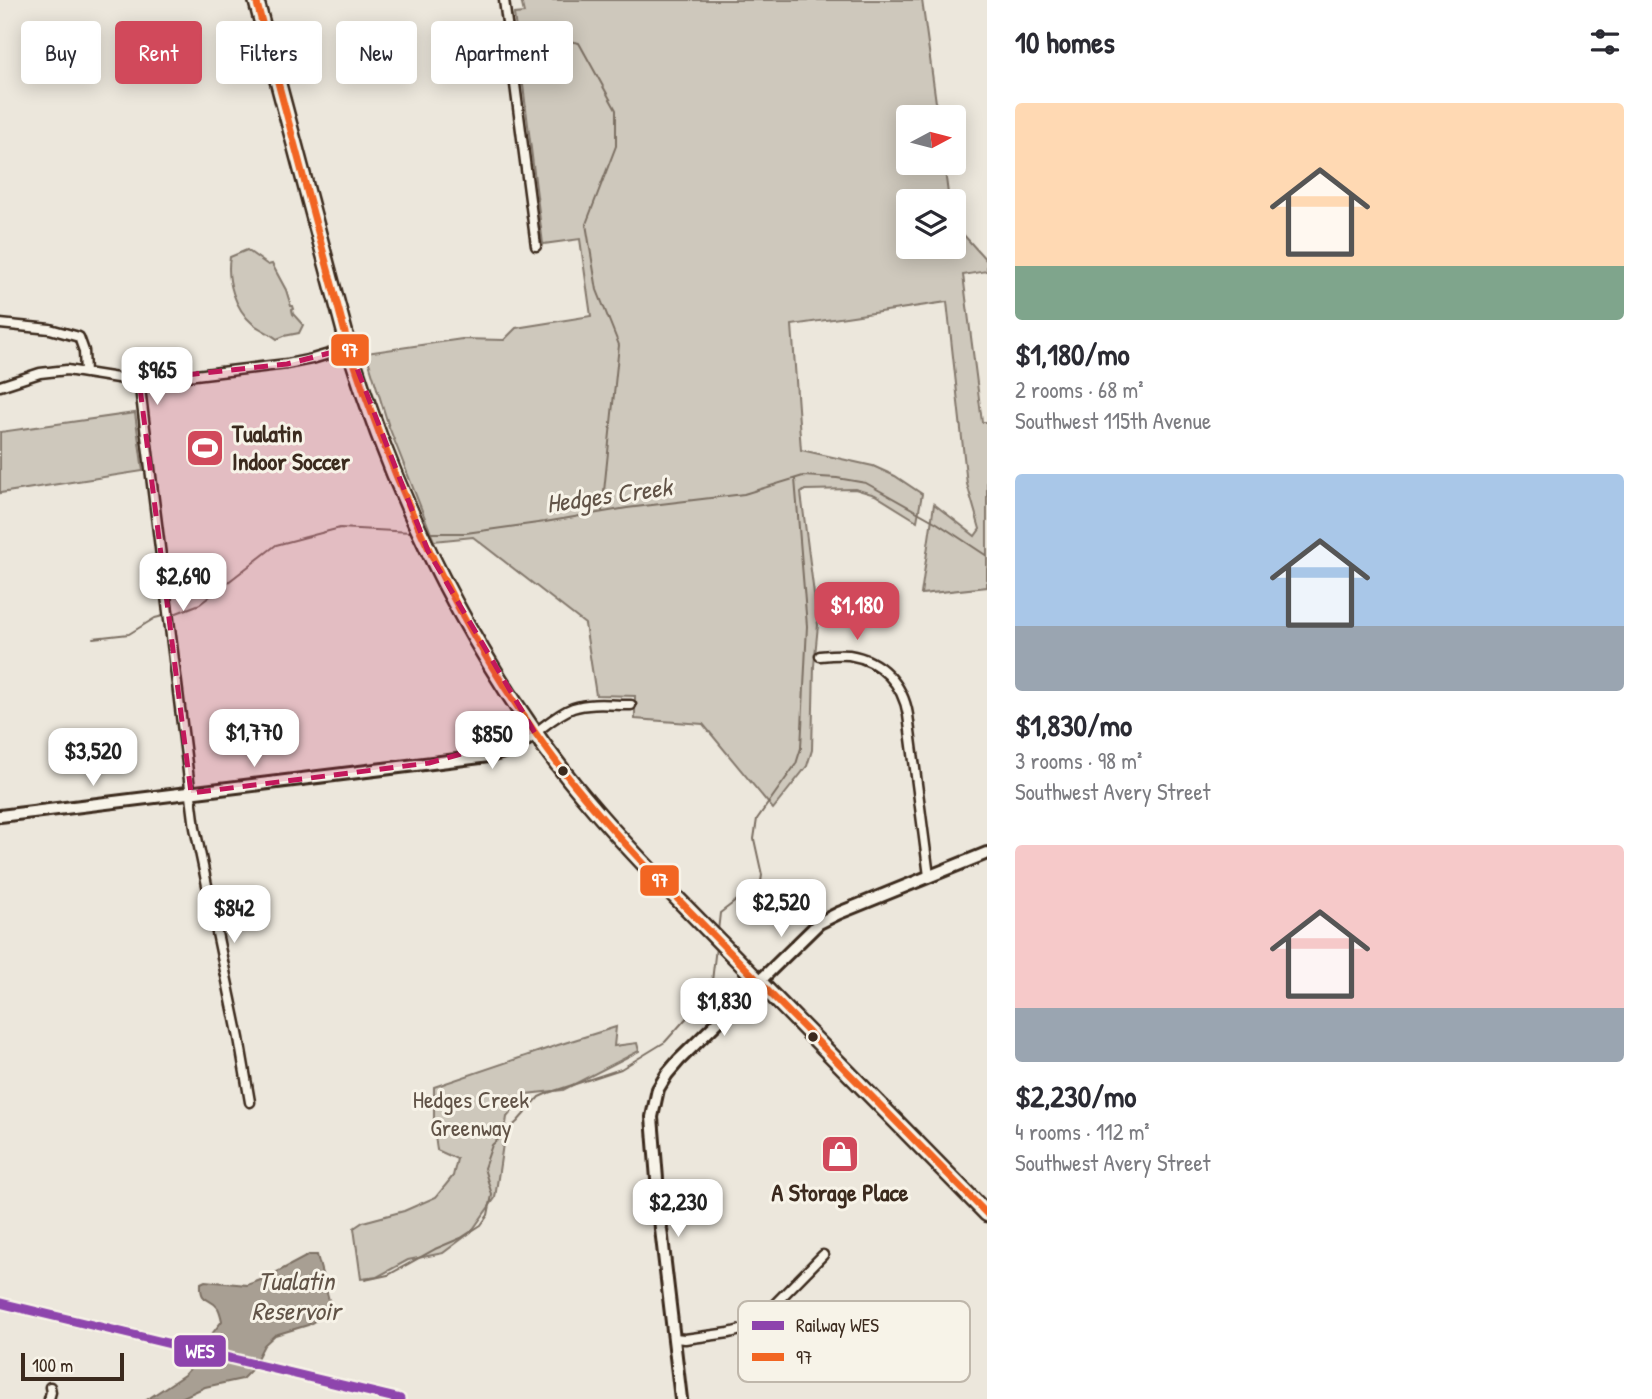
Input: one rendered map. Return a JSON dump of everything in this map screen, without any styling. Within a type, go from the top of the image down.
[{"type":"highway","points":[[256,0],[349,348],[367,405],[428,551],[468,628],[535,733],[614,831],[987,1214]]},
{"type":"street","points":[[504,0],[536,246]]},
{"type":"street","points":[[0,324],[50,329],[79,337],[84,351],[85,373]]},
{"type":"street","points":[[0,386],[40,373],[67,370],[106,377],[162,379],[287,364],[349,348]]},
{"type":"street","points":[[139,380],[195,828],[250,1102]]},
{"type":"street","points":[[820,656],[850,655],[862,658],[883,670],[899,688],[907,706],[929,876]]},
{"type":"street","points":[[0,816],[478,757],[505,752],[524,744],[567,710],[577,706],[631,705]]},
{"type":"street","points":[[681,1399],[653,1143],[652,1116],[662,1082],[673,1067],[813,928],[826,919],[987,853]]},
{"type":"street","points":[[778,1301],[823,1255]]},
{"type":"street","points":[[674,1338],[738,1332]]},
{"type":"street","points":[[49,1399],[50,1387]]},
{"type":"highlighted area","points":[[349,348],[428,551],[535,733],[429,763],[191,793],[139,380],[287,364]]},
{"type":"green space","points":[[521,0],[922,0],[936,105],[896,105],[896,175],[946,175],[947,189],[896,189],[896,259],[966,259],[966,237],[987,261],[987,271],[963,275],[982,422],[987,422],[987,587],[921,594],[934,504],[975,536],[980,529],[967,484],[947,302],[792,325],[801,450],[873,466],[895,476],[922,494],[917,521],[875,495],[855,489],[805,490],[801,493],[818,625],[812,750],[807,766],[773,809],[703,724],[635,719],[635,696],[596,695],[585,624],[473,537],[434,541],[389,427],[366,353],[462,339],[504,340],[516,328],[591,316],[580,239],[543,244],[523,84],[573,84],[573,21],[515,21],[514,14],[524,13]]},
{"type":"green space","points":[[247,250],[268,265],[272,264],[293,306],[293,314],[303,325],[299,333],[277,339],[253,324],[241,310],[233,294],[229,266],[230,257]]},
{"type":"green space","points":[[135,413],[143,471],[0,493],[0,432]]},
{"type":"green space","name":"Hedges Creek Greenway","points":[[616,1027],[614,1046],[637,1043],[639,1051],[563,1090],[526,1094],[507,1117],[495,1198],[471,1232],[443,1253],[408,1260],[377,1277],[361,1279],[354,1228],[363,1222],[404,1211],[436,1197],[453,1176],[457,1159],[437,1150],[434,1087]]},
{"type":"water","name":"Tualatin Reservoir","points":[[309,1255],[317,1255],[331,1308],[329,1312],[308,1325],[275,1335],[264,1345],[251,1370],[242,1379],[205,1387],[179,1399],[148,1399],[184,1375],[203,1355],[208,1339],[222,1321],[218,1308],[202,1294],[201,1283],[205,1281],[247,1285]]},
{"type":"waterway","points":[[573,42],[579,43],[616,110],[616,146],[586,224],[597,290],[619,345],[602,511]]},
{"type":"waterway","name":"Hedges Creek","points":[[427,533],[466,533],[627,508],[744,494],[803,476],[866,483],[937,523],[987,556]]},
{"type":"waterway","name":"Hedges Creek","points":[[718,931],[720,913],[761,882],[762,875],[754,839],[757,819],[796,764],[801,748],[807,626],[795,479]]},
{"type":"waterway","name":"Hedges Creek","points":[[174,614],[200,604],[276,545],[340,528],[411,532]]},
{"type":"waterway","name":"Hedges Creek","points":[[93,638],[129,634],[163,616]]},
{"type":"waterway","name":"Hedges Creek","points":[[365,1280],[388,1275],[481,1225],[488,1215],[492,1195],[484,1168],[492,1145],[539,1097],[621,1069],[665,1042],[691,1013],[712,981],[716,947]]},
{"type":"rail line","name":"WES","points":[[0,1303],[400,1399]]},
{"type":"transit line","name":"97","points":[[256,0],[349,348],[367,401],[409,507],[486,658],[549,752],[619,837],[987,1214]]},
{"type":"place","name":"Tualatin Indoor Soccer","points":[[205,448]]},
{"type":"place","name":"A Storage Place","points":[[840,1154]]}]
